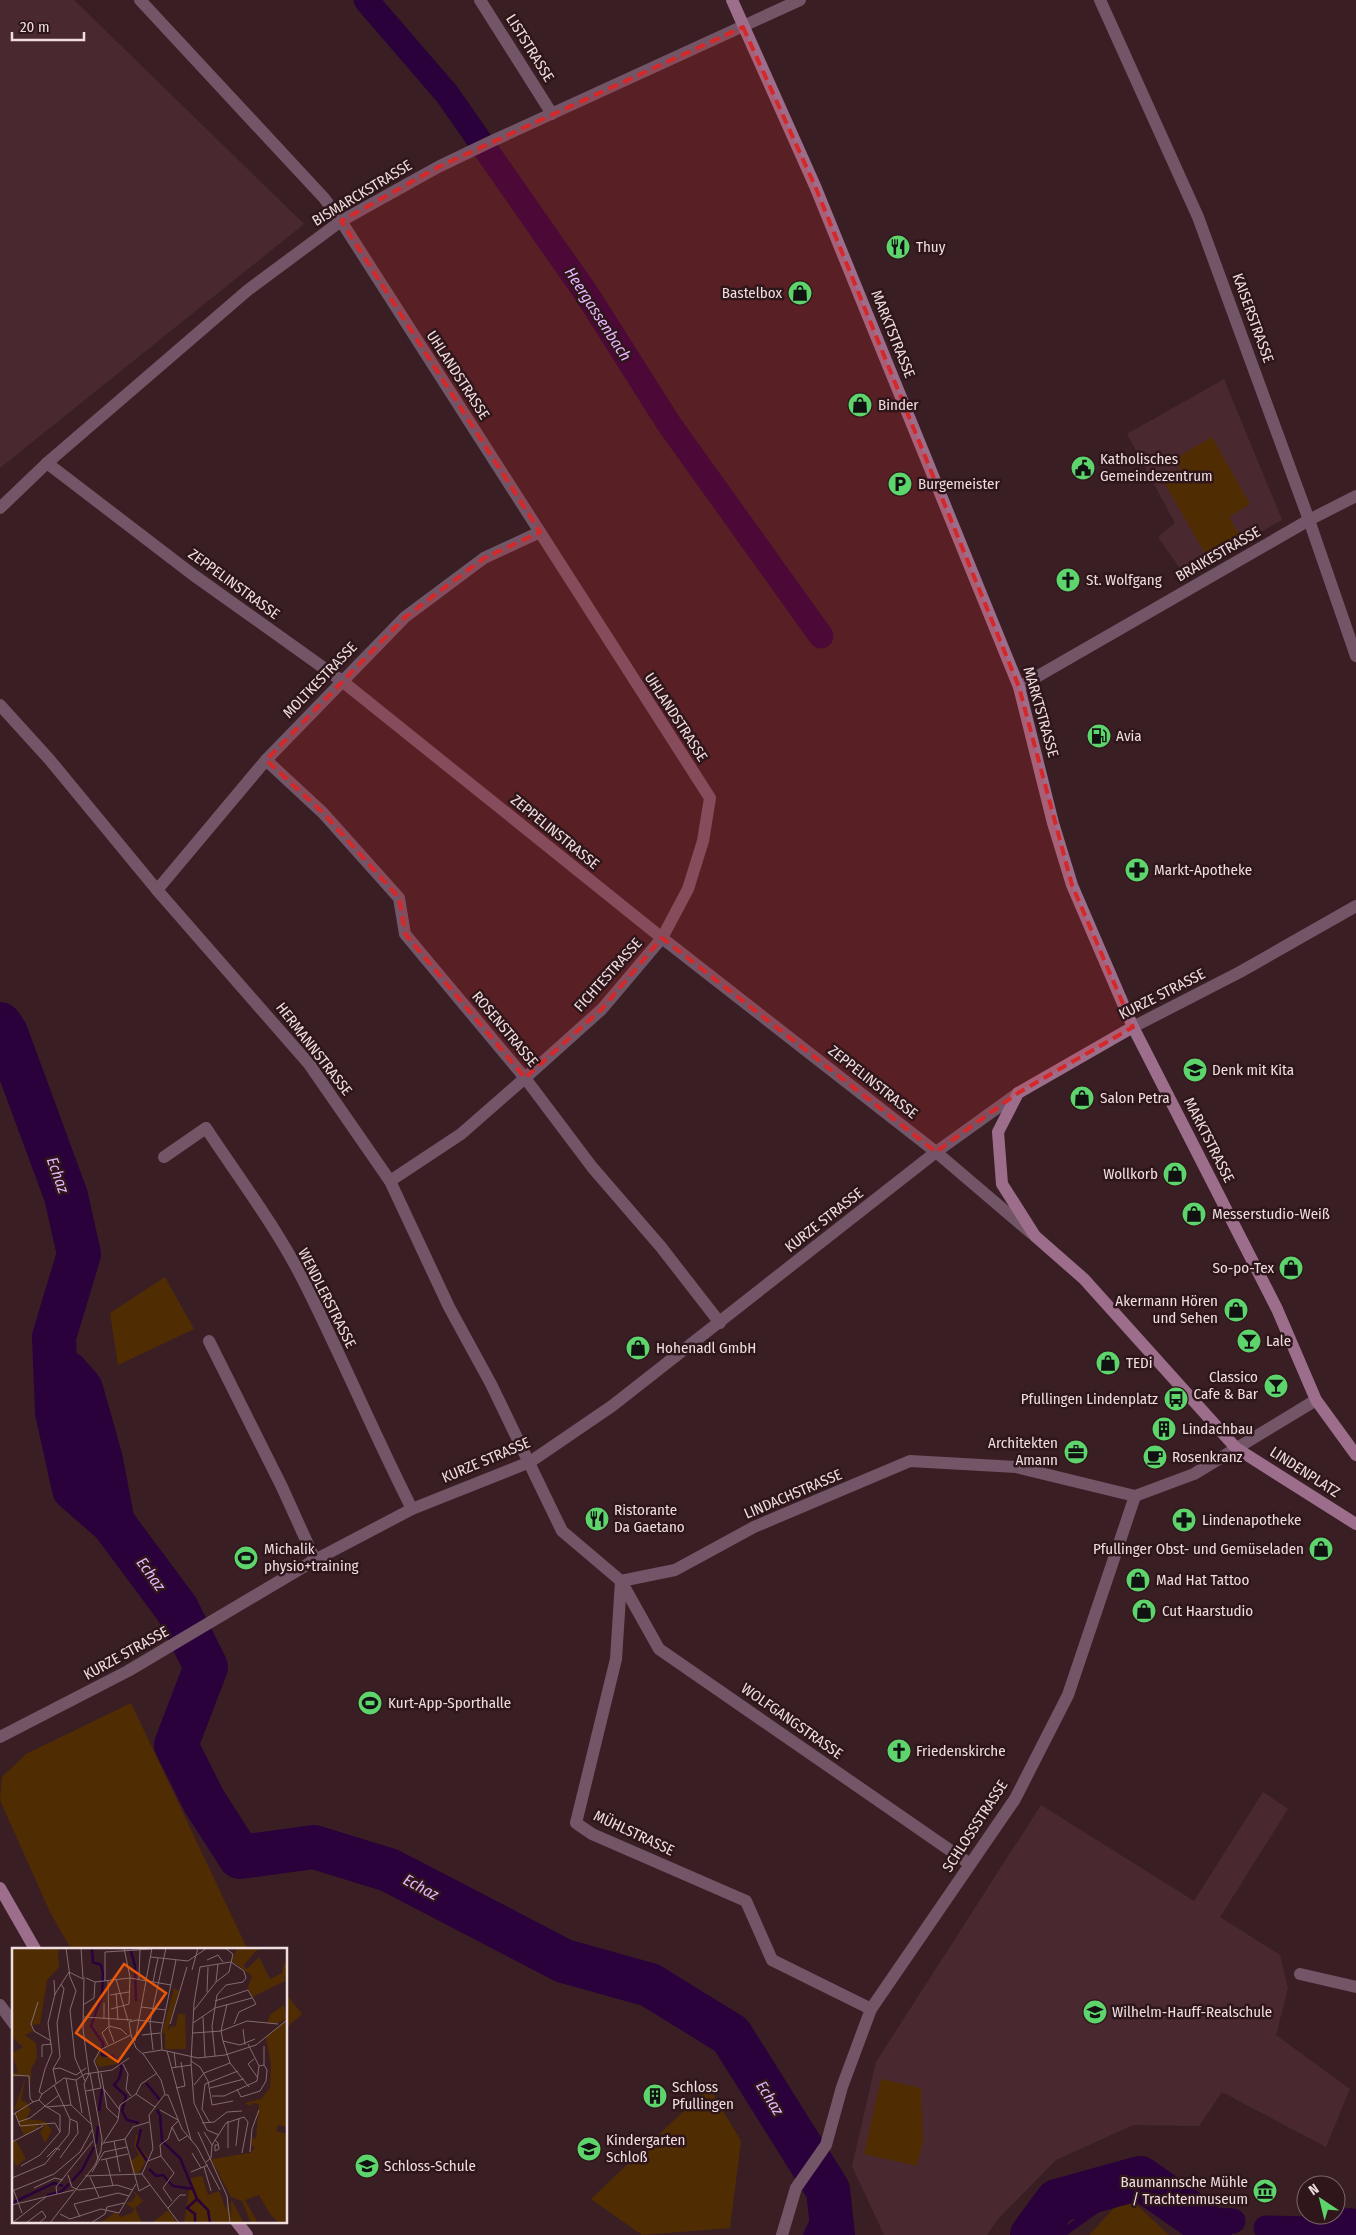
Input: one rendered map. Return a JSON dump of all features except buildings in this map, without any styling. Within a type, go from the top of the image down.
[{"type":"main road","name":"MARKTSTRASSE","points":[[732,0],[815,186],[1020,687],[1054,823],[1072,885],[1133,1027],[1277,1310],[1316,1400]]},
{"type":"main road","name":"KURZE STRASSE","points":[[1018,1093],[1133,1027]]},
{"type":"main road","name":"ZEPPELINSTRASSE","points":[[1018,1093],[998,1132],[1002,1184],[1035,1236],[1084,1279],[1181,1388]]},
{"type":"main road","name":"LINDENPLATZ","points":[[1181,1388],[1236,1448],[1356,1524]]},
{"type":"main road","points":[[1316,1400],[1356,1455]]},
{"type":"main road","points":[[0,1888],[34,1948]]},
{"type":"main road","points":[[237,2222],[247,2235]]},
{"type":"street","name":"UHLANDSTRASSE","points":[[140,0],[324,198],[341,221],[710,798]]},
{"type":"street","name":"LISTSTRASSE","points":[[480,0],[552,114]]},
{"type":"street","name":"BISMARCKSTRASSE","points":[[0,508],[47,463],[248,290],[341,221],[490,142],[800,0]]},
{"type":"street","name":"KAISERSTRASSE","points":[[1100,0],[1198,217],[1310,520],[1356,656]]},
{"type":"street","name":"ZEPPELINSTRASSE","points":[[47,463],[192,574],[342,681],[662,938],[936,1152],[1035,1236]]},
{"type":"street","name":"BRAIKESTRASSE","points":[[1020,687],[1310,520],[1356,496]]},
{"type":"street","name":"MOLTKESTRASSE","points":[[157,890],[266,760],[405,617],[484,558],[540,532]]},
{"type":"street","name":"HERMANNSTRASSE","points":[[0,705],[49,759],[157,890],[309,1064],[390,1181],[409,1217],[449,1306],[530,1462]]},
{"type":"street","name":"ROSENSTRASSE","points":[[266,760],[323,813],[399,898],[405,934],[525,1078],[592,1167],[661,1247],[720,1324]]},
{"type":"street","name":"FICHTESTRASSE","points":[[390,1181],[461,1134],[525,1078],[602,1009],[662,938],[688,889],[703,842],[710,798]]},
{"type":"street","name":"KURZE STRASSE","points":[[1133,1027],[1240,972],[1356,906]]},
{"type":"street","name":"KURZE STRASSE","points":[[0,1737],[155,1656],[315,1560],[412,1509],[530,1462],[612,1406],[720,1324],[936,1152],[1018,1093]]},
{"type":"street","name":"WENDLERSTRASSE","points":[[164,1157],[206,1128],[304,1281],[375,1437],[412,1509]]},
{"type":"street","points":[[209,1341],[282,1487],[315,1560]]},
{"type":"street","name":"LINDENPLATZ","points":[[1236,1448],[1316,1400]]},
{"type":"street","points":[[1134,1496],[1194,1474],[1236,1448]]},
{"type":"street","name":"LINDACHSTRASSE","points":[[621,1581],[675,1570],[754,1528],[910,1461],[1016,1467],[1134,1496]]},
{"type":"street","points":[[530,1462],[562,1530],[621,1581]]},
{"type":"street","name":"SCHLOSSSTRASSE","points":[[782,2235],[796,2188],[826,2145],[842,2087],[871,2009],[1015,1798],[1068,1695],[1134,1496]]},
{"type":"street","name":"WOLFGANGSTRASSE","points":[[621,1581],[659,1649],[970,1864]]},
{"type":"street","name":"MÜHLSTRASSE","points":[[621,1581],[616,1659],[576,1822],[592,1834],[746,1901],[772,1960],[871,2009]]},
{"type":"street","points":[[1300,1974],[1356,1986]]},
{"type":"street","points":[[0,2005],[12,2021]]},
{"type":"highlighted area","points":[[743,27],[815,186],[1019,687],[1072,885],[1133,1027],[1018,1093],[936,1152],[662,938],[602,1009],[525,1078],[405,934],[399,898],[323,813],[266,760],[405,617],[484,558],[540,532],[341,221],[438,167]]},
{"type":"shaded area","points":[[0,0],[74,0],[304,224],[0,468]]},
{"type":"shaded area","points":[[1224,379],[1282,520],[1184,574],[1158,537],[1175,523],[1127,434]]},
{"type":"shaded area","points":[[1212,437],[1250,504],[1229,517],[1240,536],[1206,555],[1162,479],[1181,468],[1176,458]]},
{"type":"shaded area","points":[[165,1277],[194,1329],[118,1365],[110,1313]]},
{"type":"shaded area","points":[[131,1703],[248,1948],[70,1948],[50,1912],[0,1800],[2,1777],[26,1754]]},
{"type":"shaded area","name":"Wilhelm-Hauff-Realschule","points":[[1263,1792],[1288,1809],[1220,1917],[1280,1955],[1288,1988],[1276,2035],[1350,2089],[1326,2147],[1222,2092],[1199,2126],[1133,2125],[1056,2160],[997,2220],[987,2235],[884,2235],[852,2166],[876,2062],[1041,1805],[1194,1901]]},
{"type":"shaded area","points":[[288,1996],[302,2014],[288,2026]]},
{"type":"shaded area","points":[[881,2079],[921,2088],[923,2141],[917,2166],[864,2154]]},
{"type":"shaded area","points":[[709,2087],[741,2141],[730,2228],[642,2235],[591,2199]]},
{"type":"shaded area","points":[[1126,2195],[1169,2235],[1089,2235]]},
{"type":"waterway","name":"Heergassenbach","points":[[366,0],[447,94],[588,296],[669,424],[821,636]]},
{"type":"waterway","name":"Echaz","points":[[0,1024],[6,1033],[66,1196],[79,1254],[54,1337],[57,1412],[74,1489],[113,1523],[177,1609],[206,1667],[176,1745],[204,1801],[240,1857],[314,1847],[389,1870],[564,1961],[650,1985],[731,2035],[828,2190],[833,2235]]},
{"type":"waterway","name":"Echaz","points":[[67,1373],[81,1389],[101,1460],[113,1523]]},
{"type":"waterway","points":[[1060,2235],[1140,2178]]},
{"type":"waterway","name":"Echaz","points":[[1032,2235],[1057,2201],[1140,2178],[1199,2219],[1210,2235]]},
{"type":"waterway","points":[[807,2235],[828,2190]]},
{"type":"waterway","name":"Echaz","points":[[1199,2219],[1233,2221]]},
{"type":"waterway","name":"Echaz","points":[[1266,2228],[1349,2230]]},
{"type":"waterway","name":"Echaz","points":[[1346,2235],[1349,2230],[1356,2232]]},
{"type":"place","name":"Thuy","points":[[898,247]]},
{"type":"place","name":"Bastelbox","points":[[800,293]]},
{"type":"place","name":"Binder","points":[[860,405]]},
{"type":"place","name":"Katholisches Gemeindezentrum","points":[[1083,468]]},
{"type":"place","name":"Burgemeister","points":[[900,484]]},
{"type":"place","name":"St. Wolfgang","points":[[1068,580]]},
{"type":"place","name":"Avia","points":[[1099,736]]},
{"type":"place","name":"Markt-Apotheke","points":[[1137,870]]},
{"type":"place","name":"Denk mit Kita","points":[[1195,1070]]},
{"type":"place","name":"Salon Petra","points":[[1082,1098]]},
{"type":"place","name":"Wollkorb","points":[[1175,1174]]},
{"type":"place","name":"Messerstudio-Weiß","points":[[1194,1214]]},
{"type":"place","name":"So-po-Tex","points":[[1291,1268]]},
{"type":"place","name":"Akermann Hören und Sehen","points":[[1236,1310]]},
{"type":"place","name":"Lale","points":[[1249,1341]]},
{"type":"place","name":"Hohenadl GmbH","points":[[638,1348]]},
{"type":"place","name":"TEDi","points":[[1108,1363]]},
{"type":"place","name":"Classico Cafe & Bar","points":[[1276,1386]]},
{"type":"place","name":"Pfullingen Lindenplatz","points":[[1176,1399]]},
{"type":"place","name":"Lindachbau","points":[[1164,1429]]},
{"type":"place","name":"Architekten Amann","points":[[1076,1452]]},
{"type":"place","name":"Rosenkranz","points":[[1155,1457]]},
{"type":"place","name":"Ristorante Da Gaetano","points":[[597,1519]]},
{"type":"place","name":"Lindenapotheke","points":[[1184,1520]]},
{"type":"place","name":"Pfullinger Obst- und Gemüseladen","points":[[1321,1549]]},
{"type":"place","name":"Michalik physio+training","points":[[246,1558]]},
{"type":"place","name":"Mad Hat Tattoo","points":[[1138,1580]]},
{"type":"place","name":"Cut Haarstudio","points":[[1144,1611]]},
{"type":"place","name":"Kurt-App-Sporthalle","points":[[370,1703]]},
{"type":"place","name":"Friedenskirche","points":[[899,1751]]},
{"type":"place","name":"Wilhelm-Hauff-Realschule","points":[[1095,2012]]},
{"type":"place","name":"Schloss Pfullingen","points":[[655,2096]]},
{"type":"place","name":"Kindergarten Schloß","points":[[589,2149]]},
{"type":"place","name":"Schloss-Schule","points":[[367,2166]]},
{"type":"place","name":"Baumannsche Mühle / Trachtenmuseum","points":[[1265,2191]]}]
